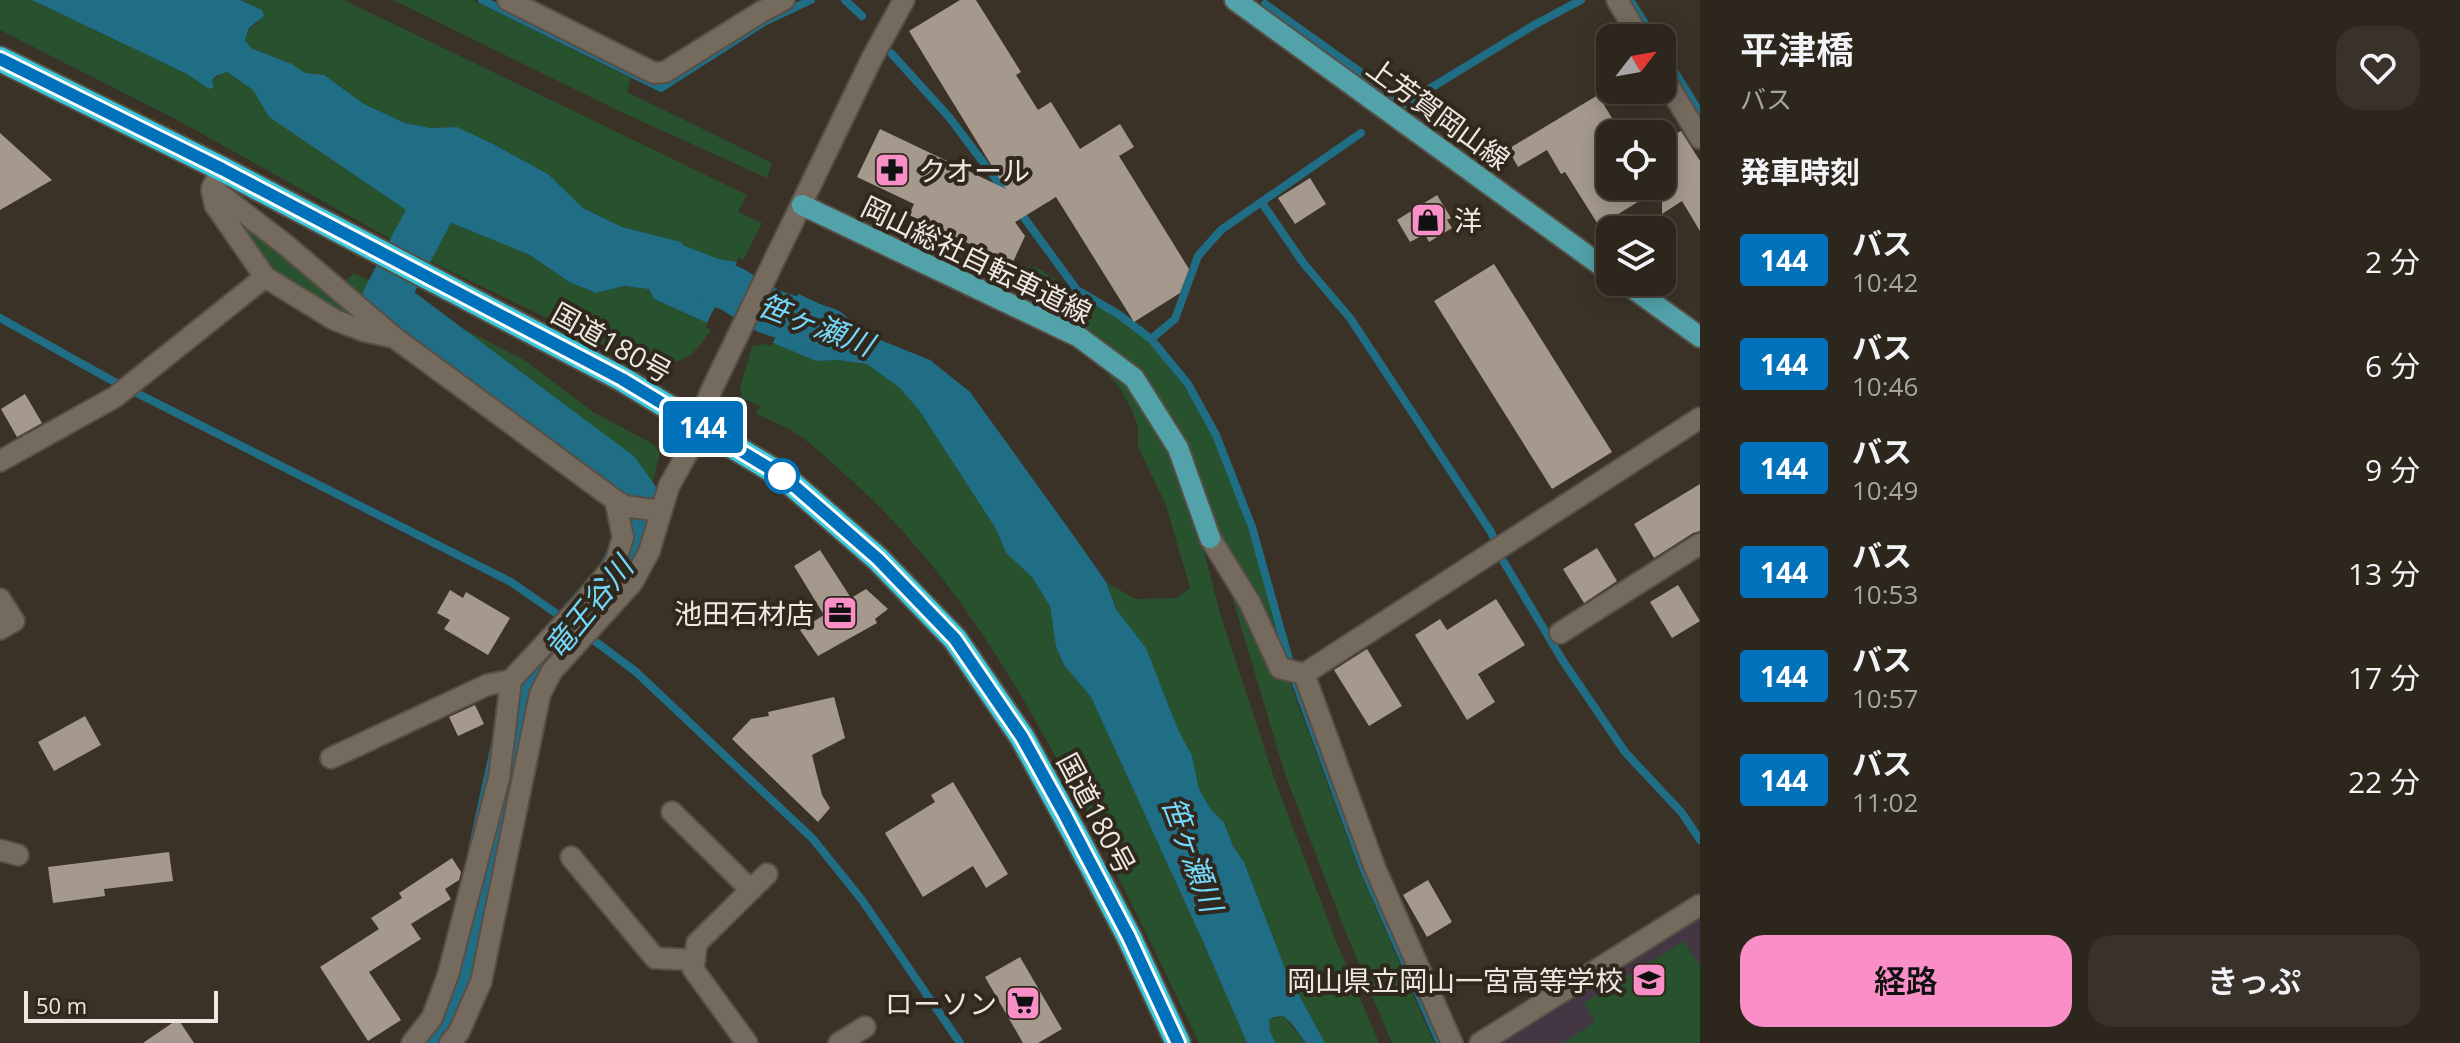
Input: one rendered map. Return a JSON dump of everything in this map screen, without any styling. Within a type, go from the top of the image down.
[{"type":"highway","name":"国道180号","points":[[0,59],[217,179],[393,259],[622,379],[784,477],[878,559],[955,639],[1022,737],[1064,813],[1129,937],[1178,1043]]},
{"type":"main road","name":"上芳賀岡山線","points":[[1235,0],[1596,262]]},
{"type":"main road","name":"岡山総社自転車道線","points":[[801,207],[1079,337],[1134,378],[1178,448],[1210,538]]},
{"type":"main road","points":[[1643,296],[1700,337]]},
{"type":"street","points":[[508,0],[654,73],[665,72],[784,0]]},
{"type":"street","points":[[450,1043],[459,1032],[481,982],[540,694],[552,671],[632,583],[649,552],[656,510],[689,450],[722,368],[872,58],[904,0]]},
{"type":"street","points":[[1617,0],[1632,24]]},
{"type":"street","points":[[1676,98],[1700,138]]},
{"type":"street","points":[[217,179],[215,205],[265,277],[335,320],[395,338]]},
{"type":"street","points":[[217,179],[287,246],[395,338],[620,503],[656,510]]},
{"type":"street","points":[[0,461],[115,397],[265,277]]},
{"type":"street","points":[[1295,672],[1497,549],[1700,418]]},
{"type":"street","points":[[331,758],[487,685],[511,680],[615,564],[623,537],[620,503]]},
{"type":"street","points":[[1210,538],[1295,672],[1375,868],[1452,1043]]},
{"type":"street","points":[[1560,633],[1700,544]]},
{"type":"street","points":[[0,599],[14,621],[0,629]]},
{"type":"street","points":[[412,1043],[432,1018],[448,975],[499,778],[511,680]]},
{"type":"street","points":[[672,812],[751,890]]},
{"type":"street","points":[[571,857],[655,958],[695,960]]},
{"type":"street","points":[[747,1043],[693,969],[697,943],[767,874]]},
{"type":"street","points":[[1480,1043],[1700,905]]},
{"type":"street","points":[[839,1043],[865,1027]]},
{"type":"shaded area","name":"岡山県立岡山一宮高等学校","points":[[1700,917],[1700,1043],[1497,1043]]},
{"type":"green space","points":[[0,0],[32,0],[187,74],[209,89],[214,87],[212,80],[226,72],[253,90],[269,117],[418,218],[403,246],[181,122],[0,30]]},
{"type":"green space","points":[[240,0],[344,0],[747,195],[738,212],[762,223],[742,263],[713,258],[693,261],[681,242],[622,227],[583,208],[548,174],[493,144],[457,127],[431,128],[405,123],[364,104],[324,75],[305,73],[292,64],[251,48],[245,40],[250,28],[258,23],[262,10]]},
{"type":"green space","points":[[393,0],[472,0],[631,78],[627,92],[772,163],[767,178],[619,111]]},
{"type":"green space","points":[[220,203],[370,322],[320,301],[269,273]]},
{"type":"green space","points":[[444,220],[530,255],[569,282],[596,293],[624,286],[649,289],[654,299],[714,326],[688,357],[650,368],[421,257]]},
{"type":"green space","points":[[1027,267],[1036,267],[1137,331],[1154,347],[1189,395],[1208,427],[1238,500],[1282,646],[1283,659],[1216,535],[1182,450],[1081,331],[1068,312],[1070,304],[1031,284],[1024,274]]},
{"type":"green space","points":[[354,273],[526,361],[593,412],[653,444],[660,453],[648,502],[627,499],[398,335],[346,280]]},
{"type":"green space","points":[[766,340],[816,361],[867,364],[901,388],[919,410],[996,529],[1006,553],[1032,577],[1050,606],[1056,647],[1064,665],[1091,697],[1247,1043],[1199,1043],[1123,886],[1052,750],[1003,666],[948,586],[885,513],[823,454],[789,429],[756,413],[760,406],[742,398],[740,388],[753,343]]},
{"type":"green space","points":[[1102,360],[1128,381],[1171,452],[1274,778],[1334,936],[1379,1043],[1325,1043],[1286,971],[1244,862],[1233,846],[1224,823],[1199,789],[1192,756],[1177,727],[1146,648],[1116,609],[1106,582],[1135,599],[1177,598],[1190,588],[1166,505],[1138,447],[1138,426],[1121,390],[1102,367]]},
{"type":"green space","points":[[1224,570],[1289,680],[1360,872],[1434,1043],[1392,1043],[1285,774]]},
{"type":"green space","name":"岡山県立岡山一宮高等学校","points":[[1684,941],[1700,966],[1700,1043],[1563,1043],[1595,1022],[1584,1003]]},
{"type":"green space","points":[[1283,1016],[1306,1043],[1276,1043],[1270,1032],[1269,1020]]},
{"type":"water","points":[[32,0],[240,0],[262,10],[264,16],[249,28],[245,40],[251,48],[292,64],[305,73],[324,75],[364,104],[405,123],[431,128],[457,127],[493,144],[548,174],[583,208],[622,227],[681,242],[693,261],[713,258],[742,263],[714,326],[654,299],[649,289],[624,286],[596,293],[569,282],[530,255],[444,220],[421,257],[403,246],[418,218],[269,117],[253,90],[227,72],[216,76],[212,80],[214,87],[209,89],[187,74]]},
{"type":"water","points":[[780,285],[822,305],[851,328],[930,360],[970,392],[1076,539],[1106,582],[1116,609],[1146,648],[1177,727],[1192,756],[1199,789],[1224,823],[1233,846],[1244,862],[1286,971],[1325,1043],[1306,1043],[1283,1016],[1269,1020],[1270,1032],[1276,1043],[1247,1043],[1091,697],[1064,665],[1056,647],[1050,606],[1032,577],[1006,553],[996,529],[919,410],[900,388],[867,364],[816,361],[766,340]]},
{"type":"pier","points":[[739,258],[746,264],[717,328],[712,330],[705,327]]},
{"type":"pier","points":[[782,281],[800,290],[771,346],[751,346],[749,341],[777,283]]},
{"type":"building","points":[[960,0],[976,0],[1021,72],[1016,75],[1038,110],[1051,102],[1080,149],[1120,124],[1134,147],[1119,156],[1189,269],[1180,293],[1134,322],[1056,197],[1015,222],[1025,236],[1012,264],[909,215],[914,204],[857,177],[880,129],[1006,189],[909,31]]},
{"type":"building","points":[[1596,96],[1596,104],[1603,104],[1613,120],[1596,120],[1596,200],[1641,200],[1615,216],[1596,216],[1596,221],[1547,150],[1518,167],[1508,149]]},
{"type":"building","points":[[1681,131],[1700,161],[1700,231],[1682,201],[1662,214],[1662,200],[1676,200],[1676,134]]},
{"type":"building","points":[[0,133],[52,180],[0,210]]},
{"type":"building","points":[[1310,178],[1326,204],[1295,224],[1278,198]]},
{"type":"building","points":[[1437,195],[1451,218],[1447,220],[1452,228],[1429,242],[1425,234],[1410,242],[1397,220]]},
{"type":"building","points":[[1494,264],[1612,452],[1552,489],[1434,301]]},
{"type":"building","points":[[25,394],[42,423],[17,437],[1,409]]},
{"type":"building","points":[[1700,484],[1700,531],[1654,558],[1634,524]]},
{"type":"building","points":[[1597,548],[1617,581],[1584,603],[1563,569]]},
{"type":"building","points":[[820,550],[851,598],[866,589],[888,609],[875,619],[877,623],[818,656],[800,630],[824,615],[794,566]]},
{"type":"building","points":[[1678,585],[1700,621],[1672,638],[1650,602]]},
{"type":"building","points":[[450,590],[463,598],[466,592],[510,618],[488,655],[444,629],[450,620],[437,613]]},
{"type":"building","points":[[1496,599],[1525,645],[1478,674],[1495,702],[1467,720],[1415,635],[1440,619],[1447,630]]},
{"type":"building","points":[[1367,649],[1402,706],[1369,726],[1334,670]]},
{"type":"building","points":[[834,697],[845,738],[812,755],[822,795],[830,808],[818,822],[732,739],[751,719],[769,716],[768,712]]},
{"type":"building","points":[[475,705],[484,724],[458,736],[449,717]]},
{"type":"building","points":[[85,716],[101,745],[54,771],[38,742]]},
{"type":"building","points":[[953,782],[1008,874],[986,888],[973,866],[923,897],[885,833],[935,802],[931,795]]},
{"type":"building","points":[[169,852],[173,881],[104,889],[105,896],[53,903],[48,867]]},
{"type":"building","points":[[452,858],[461,872],[459,880],[445,889],[451,899],[411,924],[421,939],[369,972],[401,1020],[368,1041],[320,967],[379,929],[371,918],[402,898],[399,893]]},
{"type":"building","points":[[1428,880],[1452,922],[1427,937],[1403,895]]},
{"type":"building","name":"ローソン","points":[[1020,957],[1062,1029],[1038,1043],[1023,1043],[985,977]]},
{"type":"building","points":[[178,1019],[194,1043],[143,1043]]},
{"type":"waterway","points":[[482,0],[661,88],[764,22],[811,0]]},
{"type":"waterway","points":[[845,0],[862,16]]},
{"type":"waterway","points":[[1401,106],[1581,0]]},
{"type":"waterway","points":[[1630,0],[1645,24]]},
{"type":"waterway","points":[[1265,4],[1404,103]]},
{"type":"waterway","points":[[891,53],[949,117],[1007,194]]},
{"type":"waterway","points":[[1676,74],[1700,113]]},
{"type":"waterway","points":[[1151,339],[1175,319],[1198,256],[1221,230],[1361,133]]},
{"type":"waterway","name":"竜王谷川","points":[[428,1043],[442,1026],[463,981],[522,709],[536,672],[618,579],[636,545],[638,501],[618,473],[385,299],[440,194]]},
{"type":"waterway","points":[[1262,203],[1304,264],[1350,318],[1491,532],[1502,559],[1563,661],[1625,752],[1682,813],[1700,840]]},
{"type":"waterway","points":[[1017,208],[1077,290],[1118,314],[1151,339],[1188,384],[1216,435],[1252,527],[1295,681],[1364,870],[1440,1043]]},
{"type":"waterway","name":"笹ヶ瀬川","points":[[673,266],[732,289],[768,311],[828,331]]},
{"type":"waterway","points":[[0,318],[111,380],[511,582],[567,621]]},
{"type":"waterway","points":[[588,636],[635,671],[813,839],[862,900],[960,1043]]},
{"type":"bus line","name":"144","points":[[0,59],[222,169],[622,379],[784,477],[878,559],[955,639],[1022,737],[1064,813],[1129,937],[1178,1043]]},
{"type":"place","name":"クオール","points":[[892,170]]},
{"type":"place","name":"洋","points":[[1428,220]]},
{"type":"place","name":"池田石材店","points":[[840,613]]},
{"type":"place","name":"岡山県立岡山一宮高等学校","points":[[1649,980]]},
{"type":"place","name":"ローソン","points":[[1023,1003]]}]
